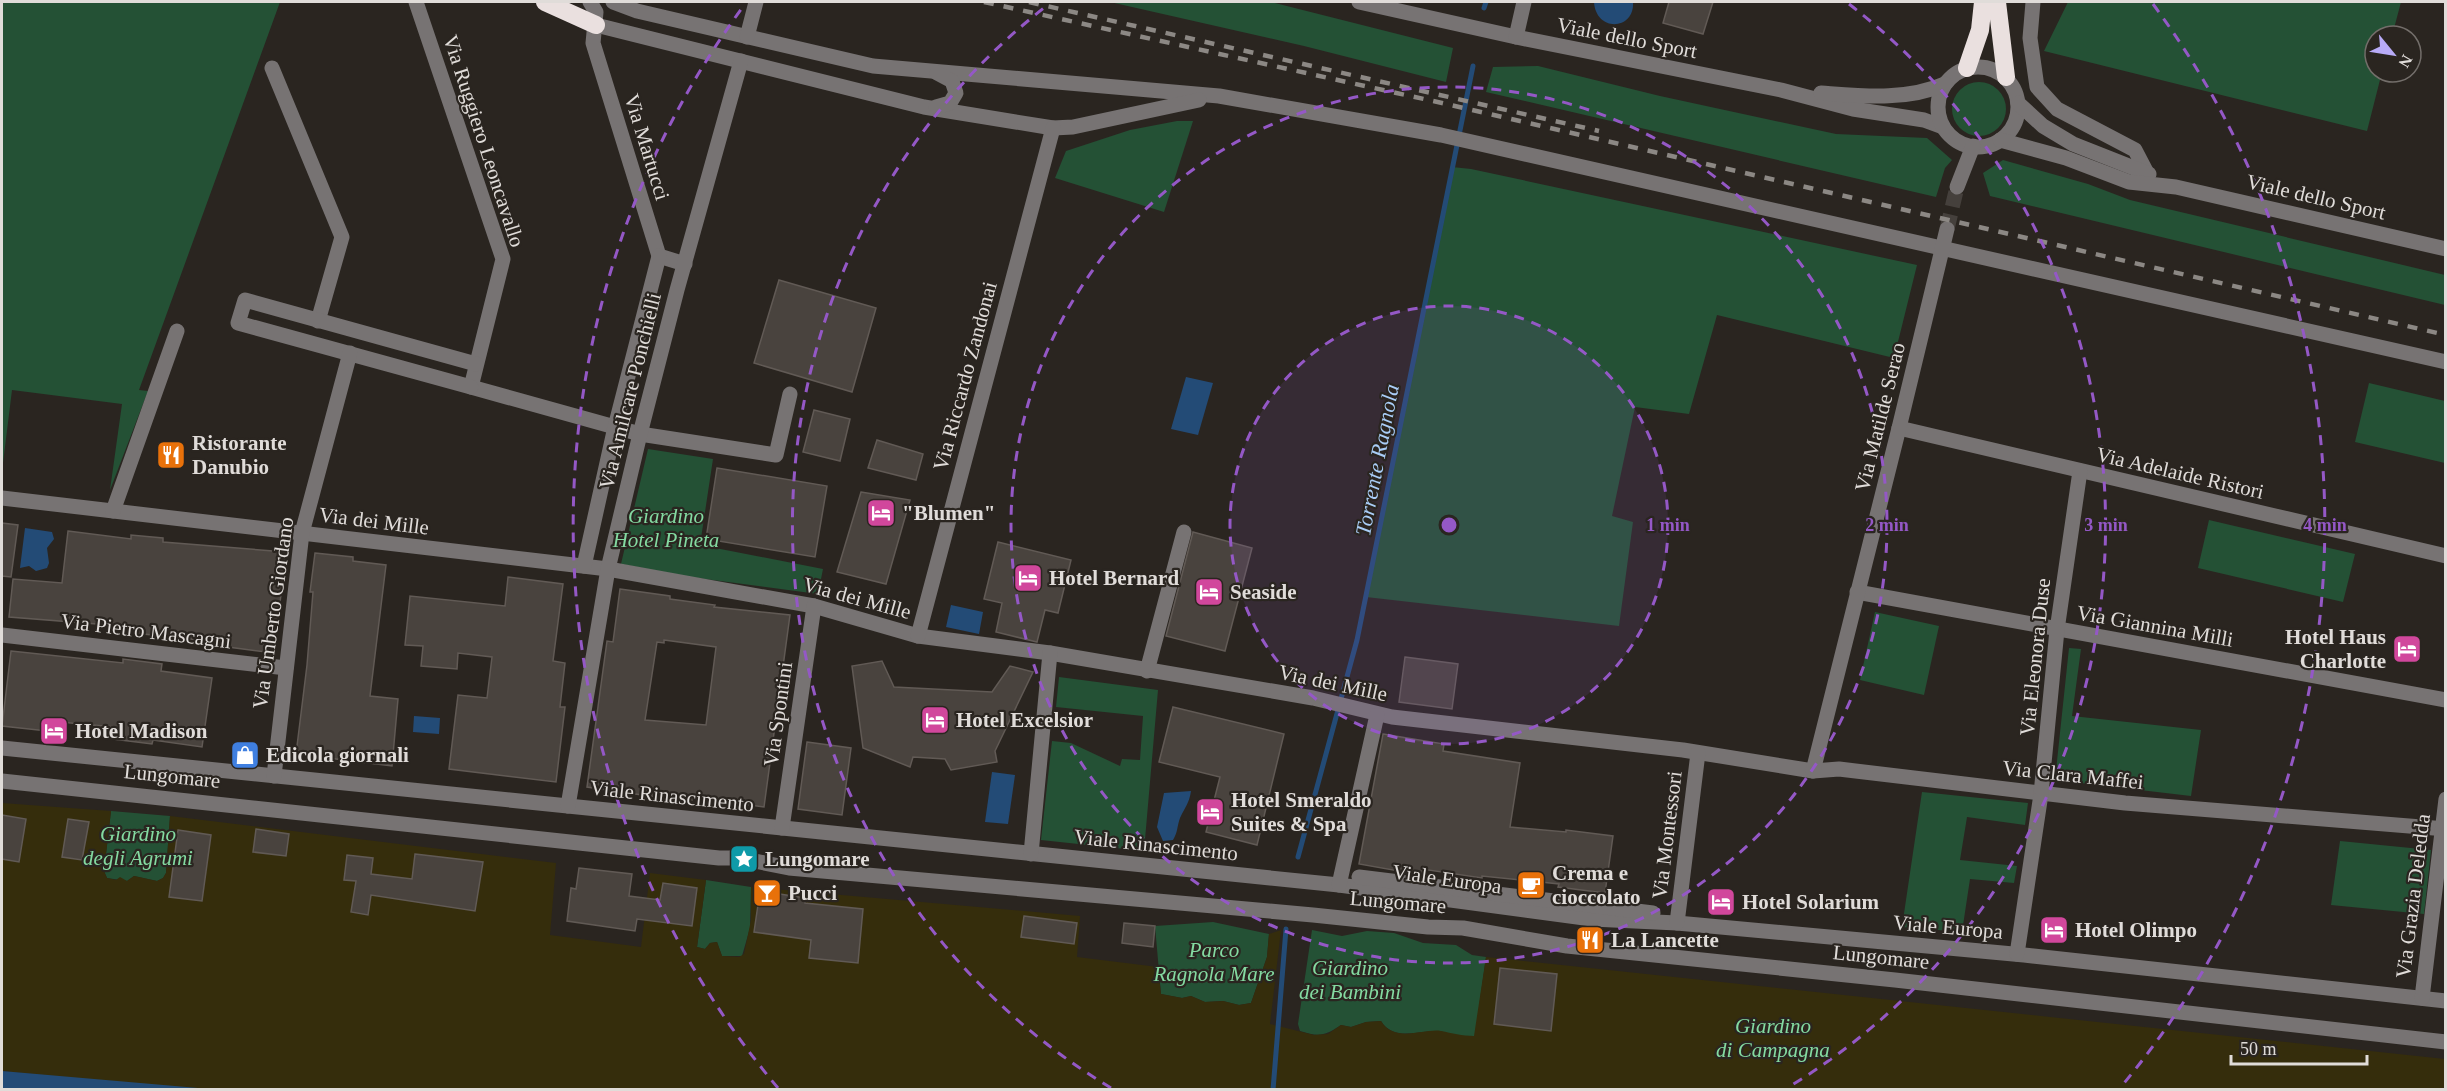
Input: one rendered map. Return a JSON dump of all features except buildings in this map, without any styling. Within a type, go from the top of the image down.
[{"type":"highway","points":[[545,2],[596,25]]},
{"type":"highway","points":[[1967,68],[1980,30],[1981,2]]},
{"type":"highway","points":[[1997,2],[2006,77]]},
{"type":"highway","points":[[2001,30],[2003,2]]},
{"type":"street","name":"Via Ruggiero Leoncavallo","points":[[416,2],[503,259],[471,387]]},
{"type":"street","name":"Via Martucci","points":[[590,2],[596,12],[593,43],[658,256]]},
{"type":"street","points":[[613,2],[637,11],[873,66],[1219,96],[1441,135],[2445,362]]},
{"type":"street","points":[[747,37],[756,2]]},
{"type":"street","name":"Viale dello Sport","points":[[1359,2],[1516,37],[1781,90],[1853,109],[1924,120],[1943,127]]},
{"type":"street","points":[[1516,37],[1524,2]]},
{"type":"street","points":[[2033,2],[2030,38],[2037,87],[2057,109],[2135,150],[2147,173]]},
{"type":"street","points":[[637,11],[620,10],[609,13],[602,17],[596,25],[924,107],[1053,128],[1073,127],[1219,96]]},
{"type":"street","name":"Via Amilcare Ponchielli","points":[[568,806],[608,569],[684,264],[741,61]]},
{"type":"street","points":[[1985,67],[2006,77],[2013,86],[2018,103],[2018,114],[2012,128],[2000,140],[1983,147],[1954,139],[1943,127],[1938,105],[1945,84],[1955,74],[1967,68],[1985,67]]},
{"type":"street","points":[[272,68],[342,237],[318,321]]},
{"type":"street","points":[[924,107],[947,105],[955,97],[956,89],[952,81],[934,71]]},
{"type":"street","name":"Viale dello Sport","points":[[1781,90],[1895,96],[1924,93],[1945,84]]},
{"type":"street","name":"Viale dello Sport","points":[[2018,103],[2043,126],[2073,144],[2176,187]]},
{"type":"street","name":"Via Riccardo Zandonai","points":[[918,636],[1053,128]]},
{"type":"street","name":"Viale dello Sport","points":[[2000,140],[2066,158],[2129,182],[2176,187],[2445,249]]},
{"type":"street","points":[[1957,188],[1973,146]]},
{"type":"street","name":"Via Matilde Serao","points":[[1813,771],[1947,229]]},
{"type":"street","points":[[658,256],[684,264]]},
{"type":"street","name":"Via Amilcare Ponchielli","points":[[584,566],[615,427],[658,256]]},
{"type":"street","points":[[476,364],[244,300],[238,323],[640,434],[776,455],[790,394]]},
{"type":"street","points":[[113,511],[177,331]]},
{"type":"street","name":"Via Umberto Giordano","points":[[274,776],[302,533],[350,353]]},
{"type":"street","name":"Via Adelaide Ristori","points":[[1899,428],[2445,556]]},
{"type":"street","name":"Via Eleonora Duse","points":[[2018,954],[2041,794],[2057,630],[2080,471]]},
{"type":"street","name":"Via dei Mille","points":[[2,498],[608,569],[814,606],[918,636],[1050,653],[1313,698],[1377,715],[1698,753]]},
{"type":"street","points":[[1147,671],[1184,532]]},
{"type":"street","name":"Via Giannina Milli","points":[[1857,592],[2445,700]]},
{"type":"street","name":"Via Spontini","points":[[782,828],[814,606]]},
{"type":"street","name":"Via Pietro Mascagni","points":[[2,635],[286,668]]},
{"type":"street","points":[[1031,854],[1050,653]]},
{"type":"street","points":[[1339,885],[1377,715]]},
{"type":"street","name":"Viale Rinascimento","points":[[2,748],[1339,885]]},
{"type":"street","name":"Via Clara Maffei","points":[[1698,753],[1813,771],[1839,769],[2125,803],[2444,828]]},
{"type":"street","name":"Via Montessori","points":[[1673,919],[1698,753]]},
{"type":"street","name":"Lungomare","points":[[2,781],[699,856],[740,858],[789,868],[1269,910],[1428,927],[1463,928],[1568,946],[1884,978],[2445,1042]]},
{"type":"street","name":"Via Grazia Deledda","points":[[2422,998],[2444,828],[2445,799]]},
{"type":"street","name":"Viale Europa","points":[[1359,877],[1673,919],[2445,1001]]},
{"type":"street","name":"Viale Europa","points":[[1339,885],[1592,919],[1673,919]]},
{"type":"green space","points":[[2,2],[280,2],[139,390],[148,391],[110,490],[122,404],[12,390],[2,471]]},
{"type":"green space","points":[[1110,2],[1271,2],[1453,48],[1446,82],[1304,46]]},
{"type":"green space","points":[[2068,2],[2401,2],[2395,24],[2363,24],[2363,84],[2379,84],[2367,131],[2044,51]]},
{"type":"green space","points":[[1538,66],[1660,96],[1836,134],[1927,138],[1952,160],[1945,168],[1936,197],[1486,92],[1493,67]]},
{"type":"green space","points":[[1979,82],[1989,84],[1998,90],[2004,99],[2006,109],[2004,119],[1998,128],[1989,134],[1979,136],[1969,134],[1960,128],[1954,119],[1952,109],[1954,99],[1960,90],[1969,84]]},
{"type":"green space","points":[[1177,121],[1193,121],[1164,212],[1055,178],[1066,151],[1130,130]]},
{"type":"green space","points":[[2003,160],[2088,184],[2130,200],[2445,275],[2445,305],[1990,196],[1983,173]]},
{"type":"green space","points":[[1452,167],[1471,169],[1917,265],[1894,358],[1717,315],[1689,414],[1635,407],[1612,516],[1633,522],[1619,626],[1366,597]]},
{"type":"green space","points":[[2369,383],[2445,401],[2445,463],[2355,442]]},
{"type":"green space","name":"Giardino Hotel Pineta","points":[[648,449],[713,459],[700,545],[823,569],[818,594],[690,577],[621,564]]},
{"type":"green space","points":[[2209,520],[2355,554],[2343,602],[2198,568]]},
{"type":"green space","points":[[1875,612],[1939,626],[1924,695],[1860,680]]},
{"type":"green space","points":[[2069,648],[2081,649],[2072,716],[2201,730],[2191,796],[2055,780]]},
{"type":"green space","points":[[1059,677],[1158,690],[1144,851],[1041,840],[1052,741],[1071,743],[1120,766],[1122,759],[1140,760],[1143,716],[1056,707]]},
{"type":"green space","points":[[1922,792],[2028,803],[2025,825],[1967,817],[1960,860],[2017,866],[2014,883],[1970,879],[1962,932],[1902,927]]},
{"type":"green space","name":"Giardino degli Agrumi","points":[[111,811],[170,816],[166,873],[163,878],[157,881],[134,876],[127,881],[107,878],[104,871]]},
{"type":"green space","points":[[2340,841],[2431,850],[2424,914],[2331,905]]},
{"type":"green space","points":[[706,880],[751,887],[750,928],[742,956],[722,956],[717,942],[710,943],[705,949],[697,947]]},
{"type":"green space","name":"Parco Ragnola Mare","points":[[1213,922],[1269,934],[1267,957],[1251,1003],[1239,1005],[1223,1001],[1205,1002],[1191,996],[1182,998],[1161,994],[1155,926]]},
{"type":"green space","name":"Giardino dei Bambini","points":[[1312,930],[1342,936],[1367,931],[1394,933],[1423,943],[1456,945],[1472,955],[1486,957],[1475,1036],[1456,1036],[1438,1031],[1400,1033],[1386,1027],[1381,1021],[1366,1022],[1351,1027],[1341,1025],[1322,1034],[1300,1031],[1298,1024]]},
{"type":"sand","points":[[2,803],[111,811],[104,871],[107,878],[116,880],[120,877],[127,881],[134,876],[157,881],[163,878],[166,873],[170,816],[556,863],[550,935],[641,947],[650,873],[706,880],[697,947],[705,949],[710,943],[717,942],[722,956],[739,957],[744,954],[751,920],[751,887],[1080,916],[1077,957],[1158,967],[1161,994],[1182,998],[1191,996],[1205,1002],[1223,1001],[1239,1005],[1251,1003],[1267,957],[1269,934],[1281,930],[1270,1024],[1314,1035],[1328,1034],[1341,1025],[1351,1027],[1366,1022],[1381,1021],[1394,1032],[1441,1031],[1474,1036],[1486,957],[2445,1059],[2445,1089],[204,1090],[2,1071]]},
{"type":"water","points":[[1594,2],[1633,2],[1632,11],[1622,22],[1608,23],[1596,12]]},
{"type":"water","points":[[1186,377],[1213,383],[1198,435],[1171,429]]},
{"type":"water","points":[[25,528],[52,532],[54,539],[47,548],[49,563],[47,568],[36,571],[29,566],[20,568]]},
{"type":"water","points":[[951,605],[983,612],[979,634],[946,627]]},
{"type":"water","points":[[414,716],[440,718],[439,734],[413,732]]},
{"type":"water","points":[[992,772],[1015,775],[1008,824],[985,822]]},
{"type":"water","points":[[1191,791],[1173,840],[1163,841],[1157,827],[1164,793]]},
{"type":"water","points":[[2,1071],[198,1088],[204,1089],[2,1089]]},
{"type":"waterway","name":"Torrente Ragnola","points":[[1484,8],[1486,2]]},
{"type":"waterway","name":"Torrente Ragnola","points":[[1298,857],[1357,640],[1473,66]]},
{"type":"waterway","name":"Torrente Ragnola","points":[[1273,1090],[1286,929]]},
{"type":"tunnel","points":[[1947,229],[1957,187]]},
{"type":"railway","points":[[984,2],[1442,103],[2446,335]]},
{"type":"railway","points":[[1029,2],[1599,131]]},
{"type":"place","name":"Ristorante Danubio","points":[[171,455]]},
{"type":"place","name":"\"Blumen\"","points":[[881,513]]},
{"type":"place","name":"Hotel Bernard","points":[[1028,578]]},
{"type":"place","name":"Seaside","points":[[1209,592]]},
{"type":"place","name":"Hotel Haus Charlotte","points":[[2407,649]]},
{"type":"place","name":"Hotel Excelsior","points":[[935,720]]},
{"type":"place","name":"Hotel Madison","points":[[54,731]]},
{"type":"place","name":"Edicola giornali","points":[[245,755]]},
{"type":"place","name":"Hotel Smeraldo Suites & Spa","points":[[1210,812]]},
{"type":"place","name":"Lungomare","points":[[744,859]]},
{"type":"place","name":"Crema e cioccolato","points":[[1531,885]]},
{"type":"place","name":"Pucci","points":[[767,893]]},
{"type":"place","name":"Hotel Solarium","points":[[1721,902]]},
{"type":"place","name":"Hotel Olimpo","points":[[2054,930]]},
{"type":"place","name":"La Lancette","points":[[1590,940]]},
{"type":"park label","name":"Giardino di Campagna","points":[[1773,1038]]}]
